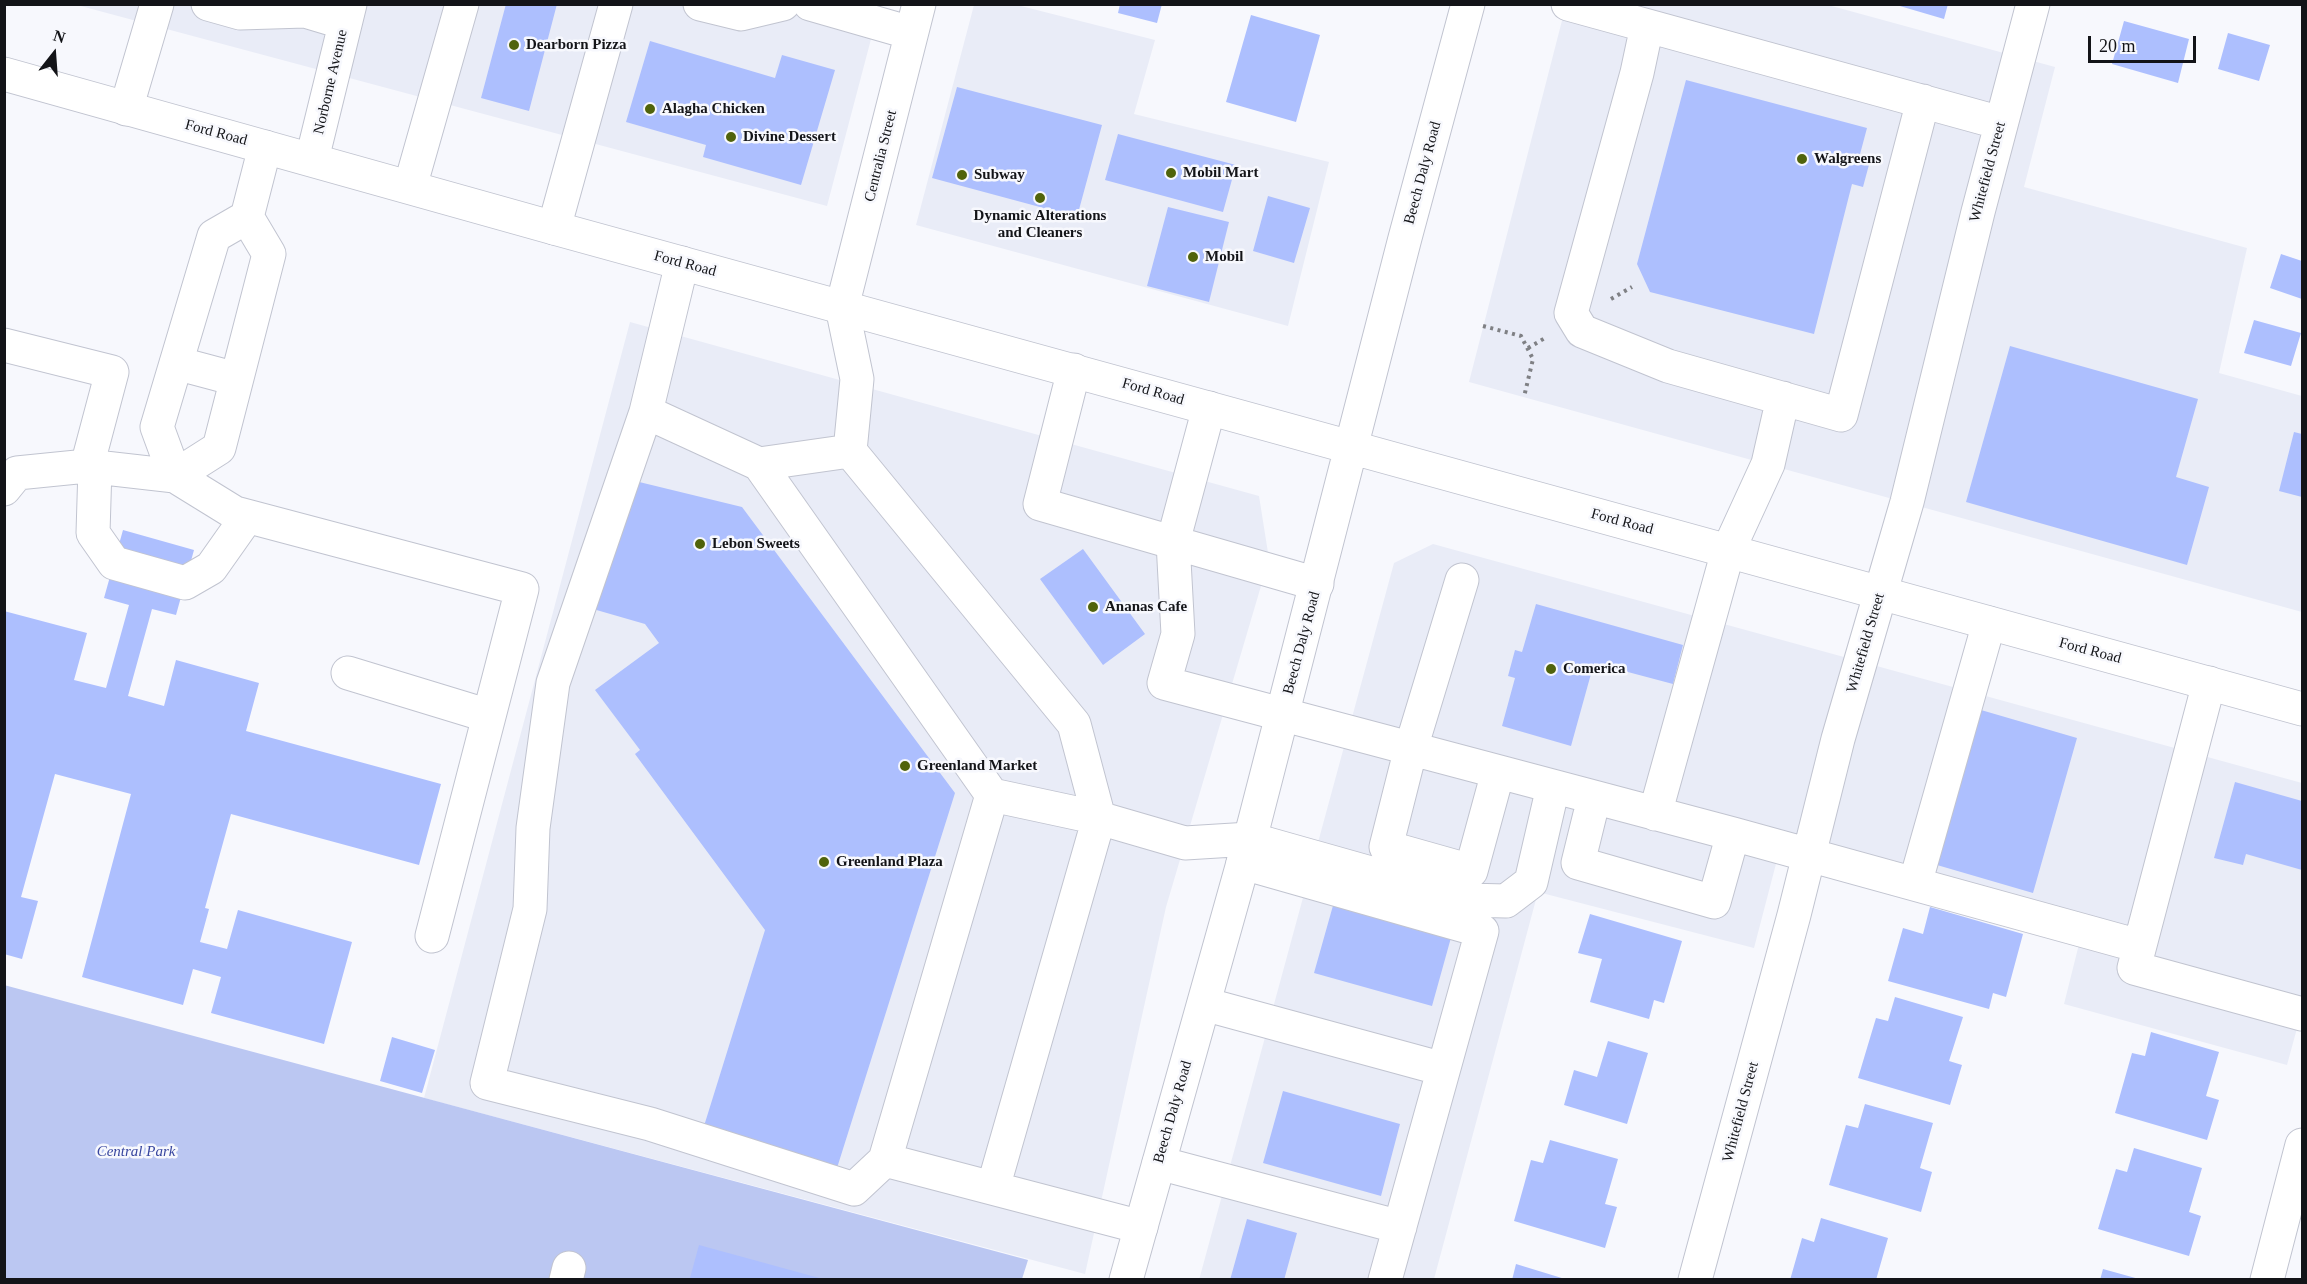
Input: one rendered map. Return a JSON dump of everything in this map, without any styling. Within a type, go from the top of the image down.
[{"type":"main road","points":[[126,109],[157,4]]},
{"type":"main road","points":[[208,4],[240,13],[279,9],[348,14]]},
{"type":"main road","points":[[411,187],[462,4]]},
{"type":"main road","points":[[554,228],[616,4]]},
{"type":"main road","points":[[700,4],[741,14],[783,4]]},
{"type":"main road","points":[[810,4],[915,19]]},
{"type":"main road","name":"Beech Daly Road","points":[[1126,1280],[1247,851],[1353,448],[1405,238],[1468,4]]},
{"type":"main road","points":[[1568,4],[2001,123]]},
{"type":"main road","name":"Whitefield Street","points":[[1695,1280],[1838,739],[1907,502],[2001,123],[2033,4]]},
{"type":"main road","name":"Norborne Avenue","points":[[312,159],[348,14]]},
{"type":"main road","name":"Centralia Street","points":[[842,307],[915,19]]},
{"type":"main road","points":[[1647,26],[1637,73],[1571,313],[1582,331],[1668,366],[1841,414],[1923,101]]},
{"type":"main road","name":"Ford Road","points":[[4,74],[554,228],[2302,709]]},
{"type":"main road","points":[[175,476],[219,447],[269,254],[247,217],[264,147]]},
{"type":"main road","points":[[175,476],[157,427],[214,236],[247,217]]},
{"type":"main road","points":[[682,263],[646,412],[553,683],[533,828],[530,909],[487,1083],[650,1124],[854,1189],[885,1160],[992,795]]},
{"type":"main road","points":[[842,307],[857,379],[850,451],[1074,724],[1099,818],[993,1188]]},
{"type":"main road","points":[[4,345],[112,372],[91,466],[93,533],[114,563],[185,583],[210,568],[247,517]]},
{"type":"main road","points":[[176,363],[236,379]]},
{"type":"main road","points":[[1074,370],[1041,504],[1317,584]]},
{"type":"main road","points":[[1655,814],[1728,551],[1768,464],[1783,398]]},
{"type":"main road","points":[[1209,408],[1173,542],[1178,634],[1164,683],[1733,834],[2139,946]]},
{"type":"main road","points":[[646,412],[759,464],[992,795],[1099,818],[1185,843],[1333,862],[1466,900],[1506,901],[1531,882],[1553,787]]},
{"type":"main road","points":[[759,464],[850,451]]},
{"type":"main road","points":[[9,475],[91,466],[175,476],[235,513],[247,517],[522,589],[432,936]]},
{"type":"main road","points":[[1462,580],[1411,748],[1386,847],[1471,871],[1498,772]]},
{"type":"main road","points":[[1915,884],[1989,623]]},
{"type":"main road","points":[[348,673],[489,716]]},
{"type":"main road","points":[[2209,683],[2134,968],[2302,1014]]},
{"type":"main road","points":[[1594,798],[1578,863],[1714,902],[1733,834]]},
{"type":"main road","points":[[1247,851],[1482,931],[1385,1280]]},
{"type":"main road","points":[[1204,1004],[1443,1070]]},
{"type":"main road","points":[[2267,1280],[2302,1145]]},
{"type":"main road","points":[[885,1160],[1141,1227]]},
{"type":"main road","points":[[1159,1163],[1400,1227]]},
{"type":"path","points":[[1625,292],[1632,287]]},
{"type":"path","points":[[1483,326],[1521,336],[1528,348],[1533,359],[1524,397]]},
{"type":"path","points":[[1528,348],[1543,340]]},
{"type":"shaded area","points":[[77,5],[880,5],[827,206]]},
{"type":"shaded area","points":[[974,5],[1017,5],[1155,40],[1134,114],[1329,162],[1288,326],[916,225]]},
{"type":"shaded area","points":[[1566,5],[1828,5],[2055,67],[2024,187],[2247,248],[2219,373],[2302,396],[2302,612],[1469,382]]},
{"type":"shaded area","points":[[630,322],[1259,496],[1269,559],[1166,907],[1085,1274],[424,1098]]},
{"type":"shaded area","points":[[1433,544],[2302,783],[2302,1010],[2287,1065],[2064,1004],[2079,944],[1777,860],[1754,948],[1538,892],[1434,1279],[1199,1280],[1394,563]]},
{"type":"green space","name":"Central Park","points":[[4,985],[1028,1260],[1022,1279],[5,1279]]},
{"type":"building","points":[[506,4],[557,4],[529,111],[481,98]]},
{"type":"building","points":[[1120,4],[1162,4],[1157,23],[1118,13]]},
{"type":"building","points":[[1893,4],[1948,4],[1944,19]]},
{"type":"building","points":[[1251,15],[1320,35],[1296,122],[1226,102]]},
{"type":"building","points":[[2124,21],[2189,39],[2178,83],[2112,64]]},
{"type":"building","points":[[2228,33],[2270,45],[2259,81],[2218,69]]},
{"type":"building","points":[[650,41],[775,78],[782,55],[835,70],[801,185],[703,157],[706,145],[626,122]]},
{"type":"building","name":"Walgreens","points":[[1686,80],[1867,128],[1859,158],[1870,161],[1863,187],[1852,184],[1814,334],[1650,292],[1637,264]]},
{"type":"building","points":[[957,87],[1102,125],[1077,217],[932,178]]},
{"type":"building","name":"Mobil Mart","points":[[1118,134],[1236,165],[1223,212],[1105,180]]},
{"type":"building","points":[[1268,196],[1310,208],[1294,263],[1253,251]]},
{"type":"building","points":[[1168,207],[1229,222],[1209,302],[1147,286]]},
{"type":"building","points":[[2281,254],[2302,261],[2302,299],[2270,288]]},
{"type":"building","points":[[2254,320],[2301,333],[2291,366],[2244,353]]},
{"type":"building","points":[[2010,346],[2198,399],[2176,477],[2209,487],[2187,565],[1966,502]]},
{"type":"building","points":[[2294,432],[2302,434],[2302,497],[2279,491]]},
{"type":"building","name":"Greenland Plaza","points":[[631,480],[742,507],[955,793],[837,1168],[704,1126],[765,930],[635,754],[640,750],[595,690],[659,643],[645,624],[593,609]]},
{"type":"building","points":[[123,530],[194,550],[176,615],[152,609],[128,696],[164,706],[176,660],[259,683],[246,731],[441,784],[419,865],[231,814],[205,908],[209,909],[200,942],[227,949],[238,910],[352,942],[324,1044],[211,1013],[221,977],[193,969],[183,1005],[82,977],[131,794],[55,774],[21,897],[38,901],[22,959],[4,954],[4,611],[87,633],[74,680],[106,688],[129,605],[104,598]]},
{"type":"building","name":"Ananas Cafe","points":[[1083,549],[1145,634],[1103,665],[1040,579]]},
{"type":"building","name":"Comerica","points":[[1536,604],[1683,645],[1673,684],[1594,663],[1571,746],[1502,726],[1515,678],[1508,676],[1515,650],[1522,652]]},
{"type":"building","points":[[1981,710],[2077,738],[2033,893],[1937,865]]},
{"type":"building","points":[[2235,782],[2302,801],[2302,870],[2246,854],[2243,865],[2214,858]]},
{"type":"building","points":[[1334,902],[1452,934],[1432,1006],[1314,973]]},
{"type":"building","points":[[1930,907],[2023,934],[2006,997],[1993,993],[1989,1009],[1888,981],[1903,928],[1923,934]]},
{"type":"building","points":[[1590,914],[1682,941],[1664,1003],[1654,1000],[1649,1019],[1590,1002],[1602,959],[1578,953]]},
{"type":"building","points":[[1895,997],[1963,1017],[1949,1061],[1962,1065],[1950,1105],[1858,1078],[1876,1018],[1888,1021]]},
{"type":"building","points":[[2151,1032],[2219,1052],[2206,1096],[2219,1100],[2207,1140],[2115,1113],[2132,1053],[2145,1056]]},
{"type":"building","points":[[392,1037],[435,1050],[422,1093],[380,1081]]},
{"type":"building","points":[[1608,1041],[1648,1053],[1627,1124],[1564,1105],[1574,1070],[1597,1077]]},
{"type":"building","points":[[1283,1091],[1400,1124],[1381,1196],[1263,1163]]},
{"type":"building","points":[[1865,1104],[1933,1123],[1920,1168],[1932,1172],[1921,1212],[1829,1185],[1846,1125],[1858,1128]]},
{"type":"building","points":[[1550,1140],[1618,1159],[1605,1204],[1617,1207],[1605,1248],[1514,1221],[1531,1160],[1543,1163]]},
{"type":"building","points":[[2134,1148],[2202,1168],[2189,1212],[2201,1216],[2189,1256],[2098,1229],[2116,1169],[2127,1172]]},
{"type":"building","points":[[1821,1218],[1888,1238],[1876,1280],[1790,1280],[1802,1238],[1814,1242]]},
{"type":"building","points":[[1247,1219],[1297,1233],[1284,1280],[1230,1280]]},
{"type":"building","points":[[699,1245],[823,1280],[697,1280],[690,1278]]},
{"type":"building","points":[[1516,1264],[1565,1279],[1565,1280],[1512,1280]]},
{"type":"building","points":[[2103,1269],[2139,1279],[2139,1280],[2100,1280]]},
{"type":"place","name":"Dearborn Pizza","points":[[514,45]]},
{"type":"place","name":"Alagha Chicken","points":[[650,109]]},
{"type":"place","name":"Divine Dessert","points":[[731,137]]},
{"type":"place","name":"Walgreens","points":[[1802,159]]},
{"type":"place","name":"Mobil Mart","points":[[1171,173]]},
{"type":"place","name":"Subway","points":[[962,175]]},
{"type":"place","name":"Dynamic Alterations and Cleaners","points":[[1040,198]]},
{"type":"place","name":"Mobil","points":[[1193,257]]},
{"type":"place","name":"Lebon Sweets","points":[[700,544]]},
{"type":"place","name":"Ananas Cafe","points":[[1093,607]]},
{"type":"place","name":"Comerica","points":[[1551,669]]},
{"type":"place","name":"Greenland Market","points":[[905,766]]},
{"type":"place","name":"Greenland Plaza","points":[[824,862]]}]
